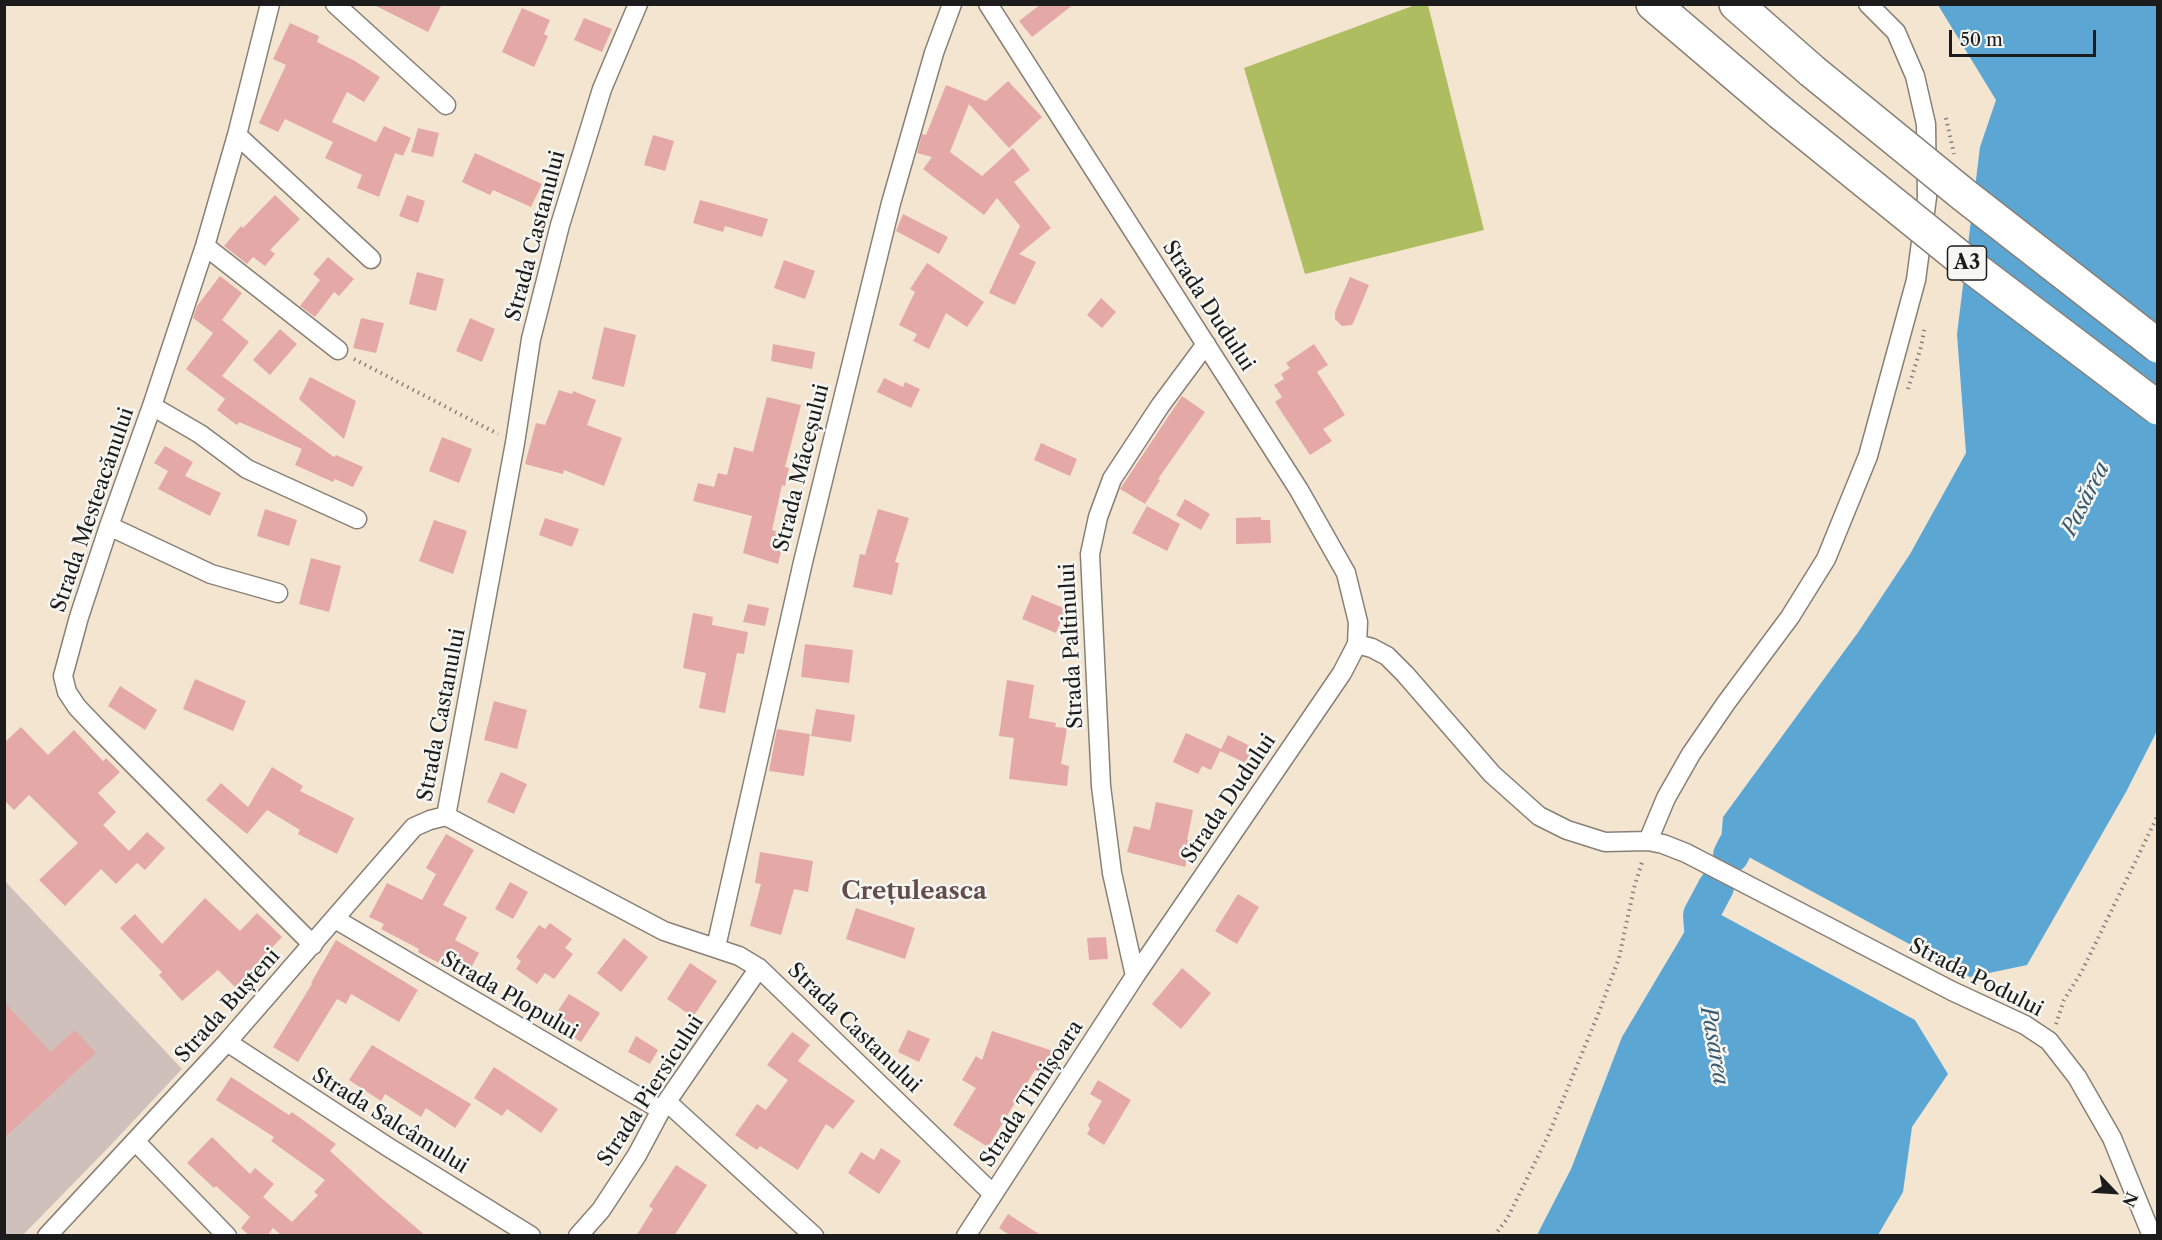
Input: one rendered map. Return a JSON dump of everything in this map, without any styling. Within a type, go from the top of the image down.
[{"type":"highway","name":"A3","points":[[1653,4],[1781,113],[1946,247],[2157,408]]},
{"type":"highway","name":"A3","points":[[1736,4],[1812,71],[1973,202],[2157,346]]},
{"type":"street","name":"Strada Mesteacănului","points":[[270,4],[237,135],[205,246],[109,526],[64,665],[63,676],[67,692],[77,707],[313,945]]},
{"type":"street","points":[[335,4],[446,105]]},
{"type":"street","name":"Strada Castanului","points":[[638,4],[602,89],[560,225],[531,339],[515,443],[446,816],[664,931],[716,947],[739,956],[759,968],[993,1194]]},
{"type":"street","name":"Strada Măceșului","points":[[716,947],[802,562],[891,203],[934,53],[952,4]]},
{"type":"street","name":"Strada Dudului","points":[[988,4],[1299,490],[1346,573],[1358,622],[1356,644],[1342,673],[1135,976]]},
{"type":"street","points":[[1356,644],[1372,648],[1387,656],[1406,674],[1492,774],[1539,816],[1586,837],[1605,842],[1648,841],[1666,798],[1691,754],[1790,617],[1826,558],[1868,456],[1916,280],[1927,198],[1926,124],[1915,76],[1896,32],[1868,4]]},
{"type":"street","points":[[237,135],[371,259]]},
{"type":"street","points":[[205,246],[338,350]]},
{"type":"street","name":"Strada Paltinului","points":[[1135,976],[1112,873],[1101,786],[1090,554],[1098,518],[1112,479],[1160,406],[1206,344]]},
{"type":"street","points":[[152,406],[200,434],[247,469],[357,519]]},
{"type":"street","points":[[109,526],[212,574],[278,593]]},
{"type":"street","name":"Strada Bușteni","points":[[47,1236],[136,1143],[335,920],[414,827],[446,816]]},
{"type":"street","name":"Strada Podului","points":[[1648,841],[1686,853],[1952,991],[2025,1025],[2049,1041],[2077,1077],[2112,1138],[2152,1236]]},
{"type":"street","name":"Strada Plopului","points":[[335,920],[664,1106],[814,1236]]},
{"type":"street","name":"Strada Piersicului","points":[[578,1236],[602,1209],[637,1155],[664,1106],[759,968]]},
{"type":"street","name":"Strada Timișoara","points":[[966,1236],[1135,976]]},
{"type":"street","name":"Strada Salcâmului","points":[[226,1042],[531,1236]]},
{"type":"street","points":[[136,1143],[227,1236]]},
{"type":"path","points":[[338,350],[515,443]]},
{"type":"path","points":[[2049,1041],[2064,1000],[2082,971],[2157,815]]},
{"type":"path","points":[[1494,1236],[1507,1219],[1548,1136],[1599,1012],[1619,958],[1634,888],[1648,841]]},
{"type":"shaded area","points":[[4,880],[182,1069],[23,1235],[5,1235]]},
{"type":"green space","points":[[1418,4],[1428,5],[1484,230],[1305,274],[1244,68]]},
{"type":"water","points":[[1938,5],[2157,5],[2158,729],[2126,792],[2027,965],[1970,977],[1721,842],[1723,817],[1859,631],[1910,554],[1966,453],[1957,334],[1980,147],[1996,100]]},
{"type":"water","points":[[1701,904],[1915,1020],[1948,1074],[1912,1127],[1903,1192],[1878,1235],[1537,1235],[1571,1169],[1622,1037]]},
{"type":"building","points":[[372,4],[442,4],[428,32]]},
{"type":"building","points":[[1041,4],[1074,4],[1032,37],[1019,21]]},
{"type":"building","points":[[522,8],[550,20],[544,34],[548,36],[534,67],[502,52]]},
{"type":"building","points":[[584,18],[612,29],[602,52],[574,40]]},
{"type":"building","points":[[290,23],[319,36],[317,42],[355,61],[380,77],[364,102],[347,92],[332,122],[376,142],[384,126],[411,138],[403,156],[395,153],[379,197],[357,188],[362,175],[325,158],[333,142],[285,119],[278,132],[259,123],[286,65],[273,59]]},
{"type":"building","points":[[1008,81],[1042,117],[1009,148],[969,104],[950,152],[982,176],[1013,148],[1030,170],[1014,182],[1051,228],[1019,254],[1036,262],[1015,305],[989,293],[1020,226],[997,198],[984,215],[923,169],[932,157],[917,153],[922,134],[926,135],[946,85],[986,101]]},
{"type":"building","points":[[418,128],[439,133],[433,157],[411,152]]},
{"type":"building","points":[[653,135],[674,141],[665,171],[644,165]]},
{"type":"building","points":[[475,153],[542,184],[531,207],[493,190],[490,195],[462,182]]},
{"type":"building","points":[[275,195],[300,219],[270,250],[275,254],[265,266],[253,257],[247,264],[224,246],[241,226],[243,228]]},
{"type":"building","points":[[407,195],[425,201],[418,223],[399,216]]},
{"type":"building","points":[[700,200],[768,219],[762,237],[725,226],[723,232],[693,223]]},
{"type":"building","points":[[903,214],[948,237],[939,254],[896,231]]},
{"type":"building","points":[[328,257],[354,279],[339,296],[334,292],[315,317],[300,306],[320,280],[313,274]]},
{"type":"building","points":[[784,260],[815,271],[805,299],[774,288]]},
{"type":"building","points":[[927,263],[984,302],[967,327],[946,313],[929,349],[913,341],[917,334],[899,325],[915,292],[910,289]]},
{"type":"building","points":[[417,272],[444,279],[436,311],[409,304]]},
{"type":"building","points":[[220,276],[242,293],[222,320],[249,342],[222,376],[334,457],[336,455],[363,467],[353,487],[335,479],[333,482],[295,465],[302,449],[239,422],[237,425],[217,410],[225,399],[186,369],[213,333],[193,318],[197,306]]},
{"type":"building","points":[[1350,277],[1369,285],[1352,325],[1342,326],[1335,319],[1335,312]]},
{"type":"building","points":[[1101,298],[1116,312],[1102,328],[1087,315]]},
{"type":"building","points":[[361,318],[384,323],[376,353],[353,348]]},
{"type":"building","points":[[470,318],[495,329],[482,362],[456,351]]},
{"type":"building","points":[[604,327],[636,335],[624,387],[592,379]]},
{"type":"building","points":[[280,329],[297,344],[270,375],[253,360]]},
{"type":"building","points":[[773,344],[815,352],[812,369],[771,361]]},
{"type":"building","points":[[1314,344],[1328,365],[1317,372],[1345,415],[1323,429],[1332,441],[1310,455],[1275,402],[1282,397],[1274,385],[1284,379],[1281,374],[1290,368],[1286,363]]},
{"type":"building","points":[[310,377],[356,401],[344,439],[299,399]]},
{"type":"building","points":[[884,378],[903,387],[905,382],[920,389],[911,408],[877,392]]},
{"type":"building","points":[[559,390],[572,394],[573,391],[596,400],[587,425],[622,438],[604,486],[564,470],[563,474],[525,464],[536,423],[545,425]]},
{"type":"building","points":[[1182,396],[1205,412],[1158,479],[1160,480],[1145,504],[1120,489]]},
{"type":"building","points":[[767,397],[801,405],[785,467],[789,468],[785,486],[782,485],[772,530],[779,532],[777,543],[783,544],[778,564],[743,553],[752,516],[693,501],[698,483],[714,487],[718,473],[727,475],[734,447],[753,452]]},
{"type":"building","points":[[442,437],[472,449],[459,483],[429,471]]},
{"type":"building","points":[[1041,443],[1077,459],[1070,476],[1034,460]]},
{"type":"building","points":[[165,446],[193,462],[185,476],[221,493],[210,516],[158,489],[168,471],[154,463]]},
{"type":"building","points":[[1185,499],[1210,514],[1201,530],[1176,515]]},
{"type":"building","points":[[1147,506],[1180,524],[1167,551],[1132,533]]},
{"type":"building","points":[[265,509],[297,520],[289,546],[257,536]]},
{"type":"building","points":[[878,509],[909,518],[895,562],[899,563],[892,595],[853,587],[860,554],[865,555]]},
{"type":"building","points":[[1261,517],[1261,520],[1270,520],[1271,543],[1236,544],[1236,518]]},
{"type":"building","points":[[545,518],[579,529],[572,547],[539,535]]},
{"type":"building","points":[[434,520],[467,531],[453,574],[419,561]]},
{"type":"building","points":[[311,558],[341,566],[329,612],[299,604]]},
{"type":"building","points":[[1032,595],[1066,609],[1056,633],[1022,619]]},
{"type":"building","points":[[748,604],[769,608],[765,626],[743,622]]},
{"type":"building","points":[[693,613],[713,617],[712,625],[748,632],[744,654],[737,653],[725,713],[699,708],[706,673],[683,668]]},
{"type":"building","points":[[805,644],[853,650],[849,683],[801,677]]},
{"type":"building","points":[[195,679],[246,701],[233,731],[183,709]]},
{"type":"building","points":[[1007,680],[1034,685],[1029,718],[1056,723],[1055,727],[1067,728],[1061,764],[1069,766],[1067,786],[1009,779],[1014,738],[999,736]]},
{"type":"building","points":[[120,686],[157,710],[145,730],[108,706]]},
{"type":"building","points":[[494,701],[527,710],[517,749],[484,740]]},
{"type":"building","points":[[816,709],[855,715],[851,742],[811,736]]},
{"type":"building","points":[[21,727],[48,755],[74,730],[103,761],[106,758],[120,772],[98,793],[116,812],[103,825],[129,851],[147,832],[165,848],[145,870],[137,863],[116,884],[101,869],[65,906],[39,880],[78,843],[29,795],[14,810],[4,800],[4,743]]},
{"type":"building","points":[[777,729],[810,734],[804,776],[769,771]]},
{"type":"building","points":[[1186,733],[1221,749],[1211,770],[1202,766],[1198,774],[1173,762]]},
{"type":"building","points":[[1228,735],[1260,751],[1252,766],[1220,751]]},
{"type":"building","points":[[272,767],[303,786],[300,791],[354,818],[337,854],[298,834],[300,830],[267,810],[247,834],[206,800],[221,783],[248,807]]},
{"type":"building","points":[[501,772],[527,784],[514,814],[487,802]]},
{"type":"building","points":[[1156,802],[1193,810],[1187,840],[1191,841],[1185,867],[1127,852],[1134,826],[1150,830]]},
{"type":"building","points":[[446,834],[474,850],[443,905],[467,917],[455,940],[479,953],[470,970],[464,967],[460,974],[381,929],[384,924],[369,917],[387,883],[422,900],[436,874],[426,868]]},
{"type":"building","points":[[760,852],[813,861],[808,892],[794,889],[781,935],[750,926],[761,884],[755,883]]},
{"type":"building","points":[[510,882],[528,892],[513,919],[495,909]]},
{"type":"building","points":[[1238,894],[1259,907],[1237,944],[1215,931]]},
{"type":"building","points":[[205,898],[240,931],[257,913],[282,937],[235,987],[218,970],[182,1001],[159,975],[162,972],[120,928],[135,914],[162,944]]},
{"type":"building","points":[[856,908],[915,928],[905,959],[846,939]]},
{"type":"building","points":[[550,923],[572,939],[565,948],[573,954],[554,979],[545,973],[537,984],[516,969],[521,961],[516,957],[539,925],[545,929]]},
{"type":"building","points":[[1106,937],[1108,959],[1089,960],[1087,938]]},
{"type":"building","points":[[624,938],[648,957],[621,992],[597,973]]},
{"type":"building","points":[[336,940],[418,990],[399,1022],[351,994],[346,1004],[337,999],[298,1062],[273,1047]]},
{"type":"building","points":[[690,963],[717,981],[693,1017],[667,999]]},
{"type":"building","points":[[1182,968],[1211,993],[1181,1029],[1152,1004]]},
{"type":"building","points":[[569,994],[600,1013],[581,1042],[550,1023]]},
{"type":"building","points":[[4,1002],[51,1052],[75,1030],[96,1053],[4,1138]]},
{"type":"building","points":[[908,1030],[930,1039],[919,1062],[898,1052]]},
{"type":"building","points":[[992,1031],[1053,1051],[1046,1074],[1035,1070],[988,1147],[953,1125],[976,1088],[962,1080],[976,1056],[982,1060]]},
{"type":"building","points":[[792,1032],[810,1045],[798,1061],[855,1101],[833,1129],[826,1124],[798,1170],[760,1146],[757,1150],[735,1135],[757,1104],[766,1110],[788,1080],[767,1065]]},
{"type":"building","points":[[636,1036],[658,1050],[650,1064],[628,1052]]},
{"type":"building","points":[[372,1045],[471,1104],[455,1128],[426,1108],[421,1117],[385,1094],[381,1101],[349,1080]]},
{"type":"building","points":[[494,1067],[558,1109],[541,1133],[507,1109],[502,1116],[474,1098]]},
{"type":"building","points":[[231,1077],[289,1115],[292,1112],[336,1144],[330,1151],[426,1236],[279,1236],[280,1234],[273,1228],[267,1236],[250,1236],[241,1228],[250,1217],[187,1163],[212,1137],[250,1174],[255,1168],[274,1184],[263,1197],[292,1222],[318,1195],[314,1192],[325,1180],[271,1141],[274,1137],[216,1100]]},
{"type":"building","points":[[1098,1080],[1131,1100],[1104,1145],[1087,1134],[1090,1129],[1088,1125],[1102,1101],[1090,1094]]},
{"type":"building","points":[[881,1148],[901,1161],[879,1194],[848,1173],[861,1152],[874,1160]]},
{"type":"building","points":[[676,1165],[707,1185],[674,1236],[636,1236],[653,1209],[649,1206]]},
{"type":"building","points":[[1008,1214],[1042,1236],[1011,1236],[999,1228]]},
{"type":"waterway","name":"Pasărea","points":[[1731,855],[1736,845],[1774,819]]},
{"type":"waterway","name":"Pasărea","points":[[1704,955],[1701,915],[1716,887]]},
{"type":"district","name":"Crețuleasca","points":[[914,892]]}]
